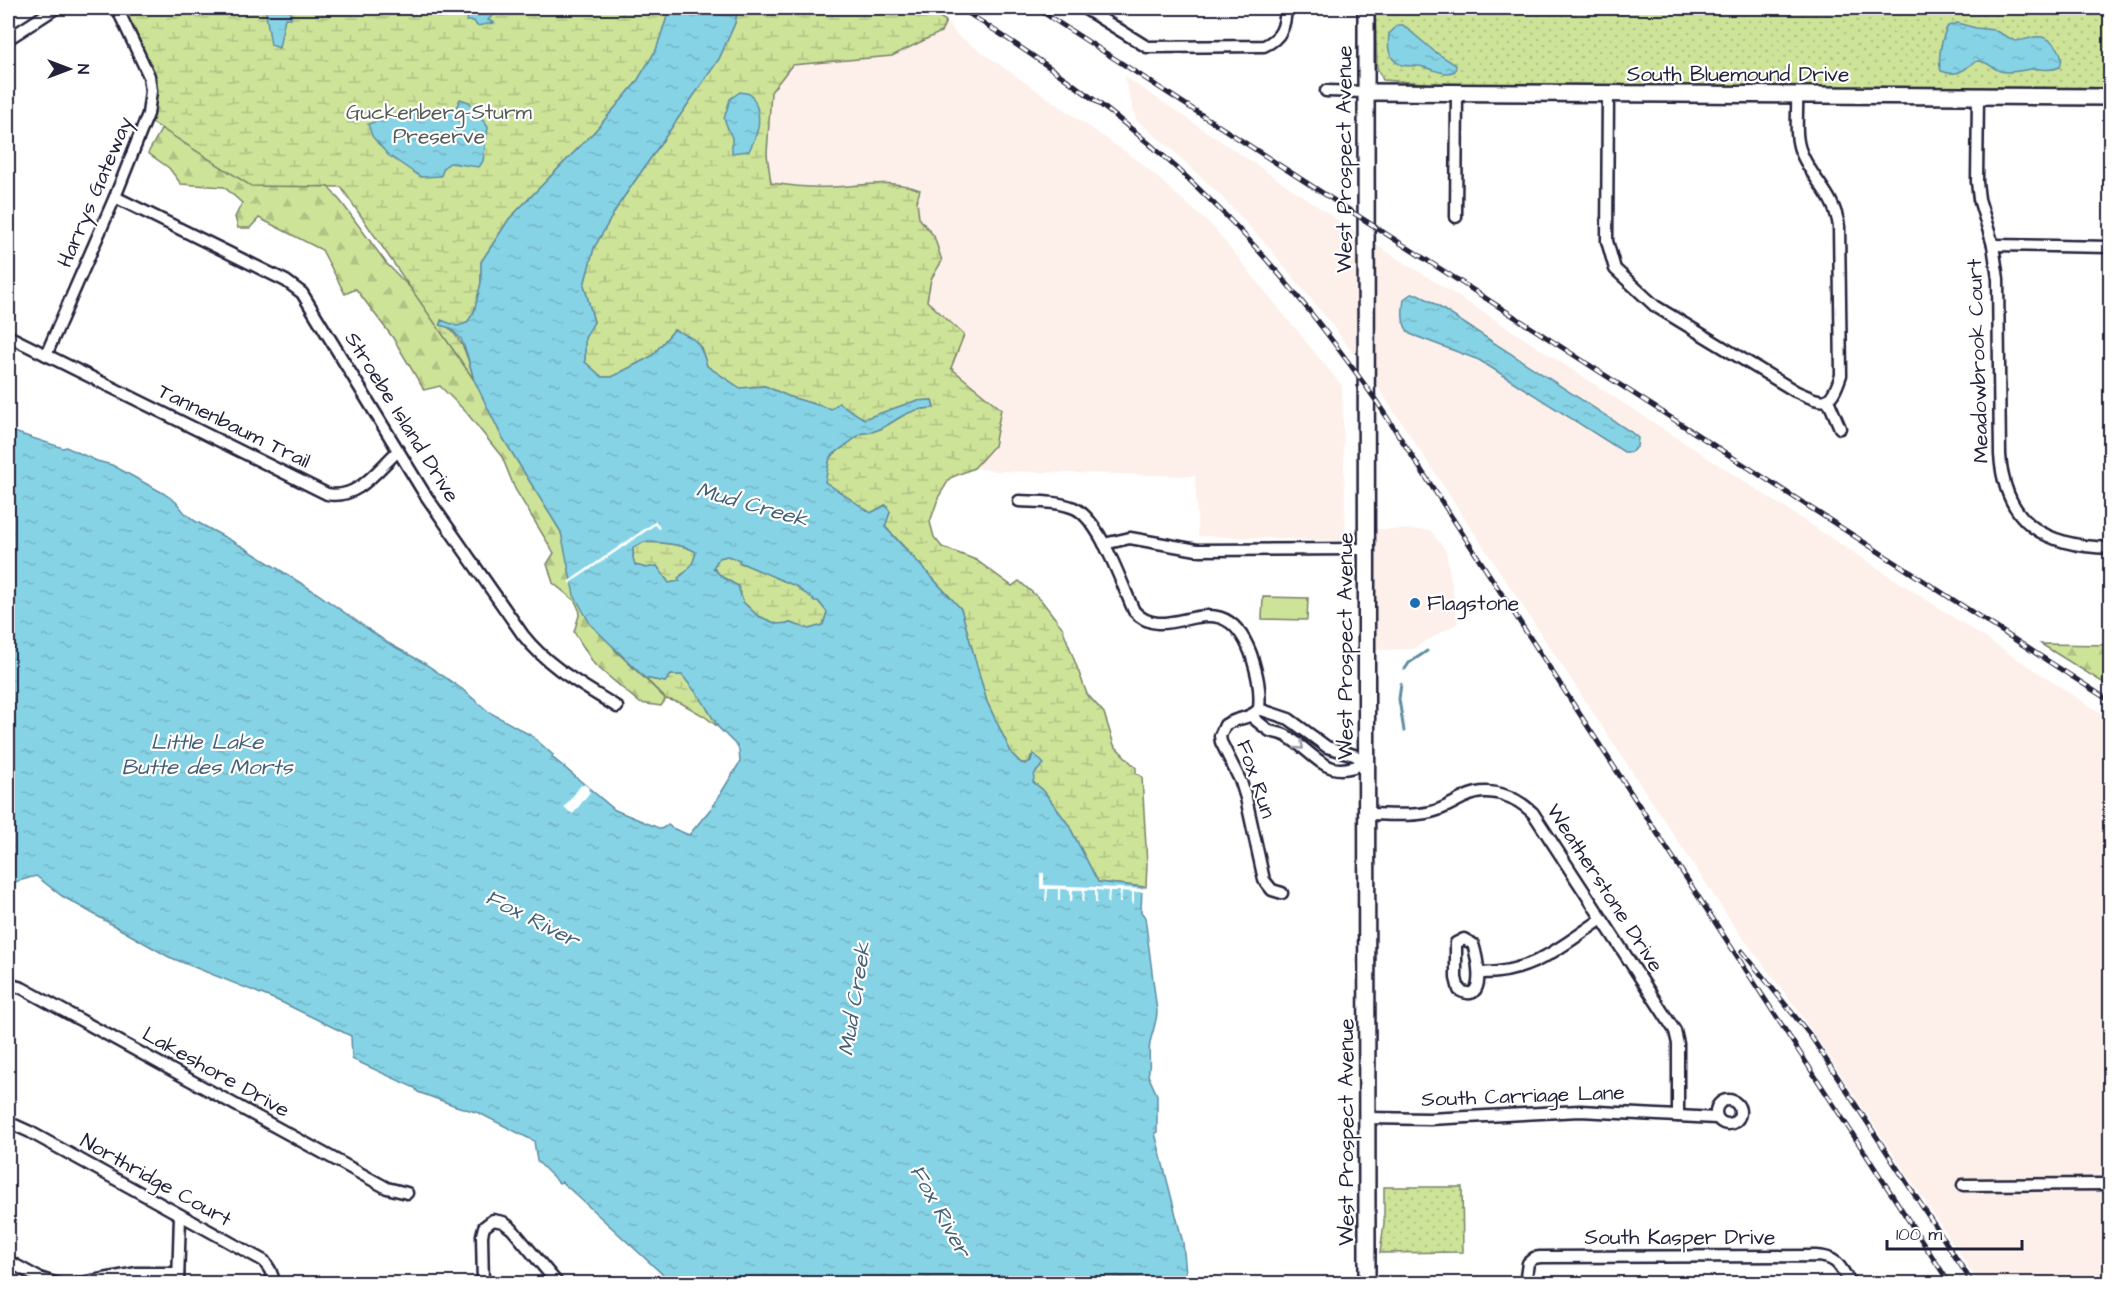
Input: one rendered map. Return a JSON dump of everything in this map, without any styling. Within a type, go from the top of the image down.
[{"type":"main road","name":"West Prospect Avenue","points":[[1366,8],[1367,1284]]},
{"type":"main road","name":"South Bluemound Drive","points":[[1366,92],[2110,97]]},
{"type":"street","points":[[8,39],[56,8]]},
{"type":"street","name":"Harrys Gateway","points":[[46,355],[145,124],[151,91],[147,69],[117,8]]},
{"type":"street","points":[[1084,8],[1142,45],[1156,47],[1264,46],[1278,38],[1283,31],[1286,23],[1286,8]]},
{"type":"street","points":[[1326,91],[1366,92]]},
{"type":"street","points":[[1456,217],[1457,93]]},
{"type":"street","points":[[1608,94],[1607,241],[1615,268],[1656,306],[1795,391],[1818,400],[1828,400],[1832,397],[1840,375],[1839,227],[1836,210],[1828,194],[1800,151],[1797,95]]},
{"type":"street","name":"Meadowbrook Court","points":[[1978,96],[1977,182],[1979,199],[1993,245],[1998,279],[2000,455],[2001,474],[2005,488],[2019,513],[2045,536],[2077,545],[2110,548]]},
{"type":"street","name":"Stroebe Island Drive","points":[[115,197],[286,281],[302,293],[456,541],[532,647],[553,666],[617,707]]},
{"type":"street","name":"Meadowbrook Court","points":[[1993,245],[2110,247]]},
{"type":"street","name":"Tannenbaum Trail","points":[[8,336],[327,494],[337,496],[353,492],[398,451]]},
{"type":"street","points":[[1828,400],[1840,428]]},
{"type":"street","points":[[1018,501],[1064,505],[1081,512],[1094,526],[1104,544],[1130,538],[1197,550],[1366,549]]},
{"type":"street","name":"Fox Run","points":[[1104,544],[1134,611],[1142,619],[1160,623],[1213,616],[1236,627],[1246,641],[1258,675],[1260,693],[1255,713],[1225,725],[1220,736],[1246,798],[1264,880],[1272,890],[1282,893]]},
{"type":"street","points":[[1255,713],[1289,719],[1327,747],[1354,755],[1366,762]]},
{"type":"street","points":[[1255,713],[1270,730],[1291,738],[1328,768],[1354,768],[1366,762]]},
{"type":"street","name":"Weatherstone Drive","points":[[1366,814],[1433,812],[1477,793],[1495,792],[1511,797],[1533,813],[1671,1024],[1677,1037],[1678,1116]]},
{"type":"street","points":[[1479,973],[1507,971],[1530,965],[1602,919]]},
{"type":"street","points":[[1459,940],[1468,940],[1473,944],[1479,973],[1475,990],[1468,993],[1459,990],[1456,978],[1455,947],[1459,940]]},
{"type":"street","name":"Lakeshore Drive","points":[[8,984],[22,988],[387,1188],[407,1193]]},
{"type":"street","name":"South Carriage Lane","points":[[1367,1118],[1430,1119],[1580,1111],[1716,1118]]},
{"type":"street","name":"Northridge Court","points":[[8,1122],[264,1261],[275,1283]]},
{"type":"street","points":[[1963,1185],[2110,1184]]},
{"type":"street","points":[[76,1284],[137,1273],[178,1278],[180,1215]]},
{"type":"street","points":[[483,1284],[482,1235],[488,1222],[498,1221],[508,1225],[558,1284]]},
{"type":"street","name":"South Kasper Drive","points":[[1525,1284],[1526,1266],[1530,1260],[1539,1257],[1816,1256],[1831,1258],[1839,1264],[1851,1284]]},
{"type":"street","points":[[8,1261],[39,1278],[58,1284]]},
{"type":"shaded area","points":[[946,21],[957,35],[1140,162],[1213,227],[1342,386],[1346,541],[1198,536],[1195,476],[998,471],[974,468],[994,446],[1001,409],[951,368],[944,317],[927,301],[931,279],[942,261],[934,236],[919,219],[917,200],[904,184],[868,183],[832,187],[771,184],[767,154],[771,92],[792,64],[892,56],[941,32]]},
{"type":"shaded area","points":[[1124,76],[1365,238],[1491,317],[2110,719],[2110,1283],[1979,1283],[1795,1006],[1736,929],[1376,384],[1329,321],[1264,242],[1219,194],[1136,120]]},
{"type":"shaded area","points":[[1376,529],[1430,530],[1446,551],[1458,623],[1412,649],[1374,650]]},
{"type":"green space","name":"Guckenberg-Sturm Preserve","points":[[123,8],[670,8],[656,51],[636,83],[595,131],[509,219],[481,262],[481,283],[474,312],[467,323],[457,327],[441,320],[455,334],[463,347],[474,380],[341,187],[251,186],[151,122],[154,106],[153,76],[138,36]]},
{"type":"green space","points":[[738,8],[925,8],[946,21],[941,32],[892,56],[792,65],[771,92],[767,154],[771,183],[817,187],[898,184],[920,190],[917,200],[919,218],[934,236],[942,261],[931,279],[927,301],[964,335],[951,368],[1001,409],[994,446],[974,468],[950,478],[939,496],[930,522],[934,537],[942,547],[976,560],[1012,586],[1019,581],[1041,600],[1062,627],[1087,694],[1104,713],[1114,745],[1136,768],[1136,773],[1142,777],[1147,864],[1146,887],[1098,882],[1068,824],[1043,790],[1033,782],[1034,773],[1043,764],[1035,755],[1031,756],[1029,763],[1021,763],[1012,754],[987,702],[961,609],[885,526],[890,512],[885,505],[871,513],[825,482],[830,457],[862,433],[881,429],[913,411],[934,408],[932,400],[915,401],[864,419],[839,404],[831,409],[790,397],[765,386],[740,388],[707,366],[701,347],[674,330],[652,356],[612,377],[602,377],[585,362],[585,338],[594,322],[584,285],[594,248],[619,204],[719,59],[735,23]]},
{"type":"green space","points":[[1375,8],[2110,8],[2110,91],[1466,86],[1383,80],[1377,68]]},
{"type":"green space","points":[[267,115],[342,203],[387,264],[450,328],[501,435],[561,532],[569,562],[615,650],[666,699],[661,706],[640,703],[594,664],[574,632],[580,612],[575,601],[553,583],[547,564],[554,553],[515,489],[502,457],[466,412],[440,386],[424,390],[393,338],[356,289],[345,294],[322,250],[259,218],[250,228],[238,228],[235,217],[242,203],[224,187],[181,184],[169,168],[148,153],[162,128]]},
{"type":"green space","points":[[644,542],[678,545],[691,549],[696,552],[692,565],[681,575],[680,581],[669,583],[657,566],[646,568],[635,565],[633,548]]},
{"type":"green space","points":[[727,556],[798,587],[818,601],[827,612],[823,625],[809,629],[790,623],[777,624],[758,616],[743,602],[738,586],[722,577],[713,567],[719,558]]},
{"type":"green space","points":[[1263,597],[1308,598],[1307,620],[1262,619]]},
{"type":"green space","points":[[2041,644],[2110,645],[2110,687]]},
{"type":"green space","points":[[671,675],[682,675],[703,700],[718,727],[681,703],[666,699],[645,678],[665,682]]},
{"type":"green space","points":[[1384,1187],[1462,1187],[1463,1252],[1380,1253],[1384,1223]]},
{"type":"water","points":[[265,8],[290,8],[291,18],[285,18],[279,48],[271,45]]},
{"type":"water","points":[[470,8],[494,8],[494,14],[488,20],[494,23],[477,26],[474,21],[466,21]]},
{"type":"water","points":[[670,8],[738,8],[735,23],[719,59],[619,204],[594,248],[584,285],[594,322],[585,338],[585,362],[602,377],[612,377],[652,356],[674,330],[693,339],[700,347],[707,366],[740,388],[765,386],[790,397],[831,409],[839,403],[864,419],[915,401],[932,400],[934,408],[919,409],[875,431],[862,433],[830,457],[825,482],[871,513],[886,505],[890,512],[885,527],[961,609],[987,702],[1012,754],[1025,764],[1031,761],[1033,753],[1044,764],[1035,773],[1033,782],[1043,790],[1068,824],[1098,882],[1142,887],[1141,912],[1145,917],[1157,1011],[1150,1043],[1148,1075],[1157,1095],[1157,1132],[1155,1133],[1183,1243],[1187,1283],[672,1283],[537,1161],[534,1141],[479,1113],[418,1092],[415,1088],[352,1059],[351,1036],[281,1002],[169,957],[62,896],[36,876],[8,884],[8,430],[63,448],[66,447],[112,465],[163,493],[195,521],[243,547],[315,592],[388,643],[424,663],[462,689],[489,712],[532,736],[553,755],[552,757],[615,810],[661,829],[668,825],[689,835],[713,806],[740,762],[737,746],[718,727],[702,700],[682,675],[671,675],[665,682],[645,678],[591,625],[574,595],[561,532],[501,435],[474,380],[461,339],[450,328],[440,325],[441,320],[457,326],[467,323],[474,312],[481,283],[481,262],[509,219],[595,131],[636,83],[656,50]],"holes":[[[644,542],[678,545],[696,552],[690,567],[678,578],[680,581],[669,583],[657,566],[646,568],[635,565],[633,548]],[[727,556],[798,587],[814,599],[813,601],[818,601],[827,612],[823,625],[809,629],[790,623],[777,624],[758,616],[743,602],[738,586],[722,577],[713,568],[719,558]]]},
{"type":"water","points":[[1957,23],[1994,30],[2015,41],[2035,37],[2046,39],[2059,50],[2060,67],[2049,70],[2004,72],[1979,61],[1960,72],[1941,71],[1940,55],[1944,36],[1948,26]]},
{"type":"water","points":[[1398,25],[1403,25],[1435,52],[1456,65],[1455,71],[1446,73],[1398,63],[1392,58],[1388,45],[1389,34]]},
{"type":"water","points":[[740,92],[751,94],[759,122],[749,151],[732,153],[732,138],[724,119],[730,99]]},
{"type":"water","points":[[460,99],[469,102],[488,127],[483,161],[479,167],[450,163],[444,167],[441,176],[421,177],[388,155],[372,136],[368,124],[423,107],[433,115],[442,110],[456,108]]},
{"type":"water","points":[[1411,294],[1418,294],[1430,301],[1631,432],[1638,438],[1637,447],[1631,452],[1624,452],[1479,360],[1410,334],[1405,326],[1403,313],[1404,299]]},
{"type":"pier","points":[[656,521],[659,529],[655,525],[569,584],[569,581]]},
{"type":"pier","points":[[584,784],[590,792],[573,814],[564,808]]},
{"type":"pier","points":[[1040,873],[1044,873],[1044,885],[1146,889],[1143,892],[1134,892],[1134,904],[1132,903],[1132,892],[1122,891],[1121,903],[1119,903],[1120,891],[1110,891],[1109,903],[1107,903],[1108,891],[1097,890],[1097,903],[1095,903],[1095,890],[1085,890],[1084,902],[1082,902],[1083,890],[1073,890],[1072,902],[1070,902],[1070,890],[1060,889],[1060,901],[1058,901],[1058,889],[1048,889],[1047,901],[1045,901],[1046,889],[1040,889]]},
{"type":"waterway","points":[[1405,669],[1409,663],[1427,651]]},
{"type":"waterway","points":[[1401,684],[1399,699],[1404,731]]},
{"type":"railway","points":[[960,8],[1086,94],[1174,166],[1250,241],[1337,346],[1377,402],[1950,1284]]},
{"type":"railway","points":[[1036,8],[2110,701]]},
{"type":"railway","points":[[1742,951],[1810,1035],[1973,1284]]},
{"type":"place","name":"Flagstone","points":[[1415,603]]},
{"type":"water label","name":"Mud Creek","points":[[752,505]]},
{"type":"water label","name":"Little Lake Butte des Morts","points":[[207,754]]},
{"type":"water label","name":"Fox River","points":[[532,919]]},
{"type":"water label","name":"Mud Creek","points":[[855,999]]},
{"type":"water label","name":"Fox River","points":[[940,1211]]}]
